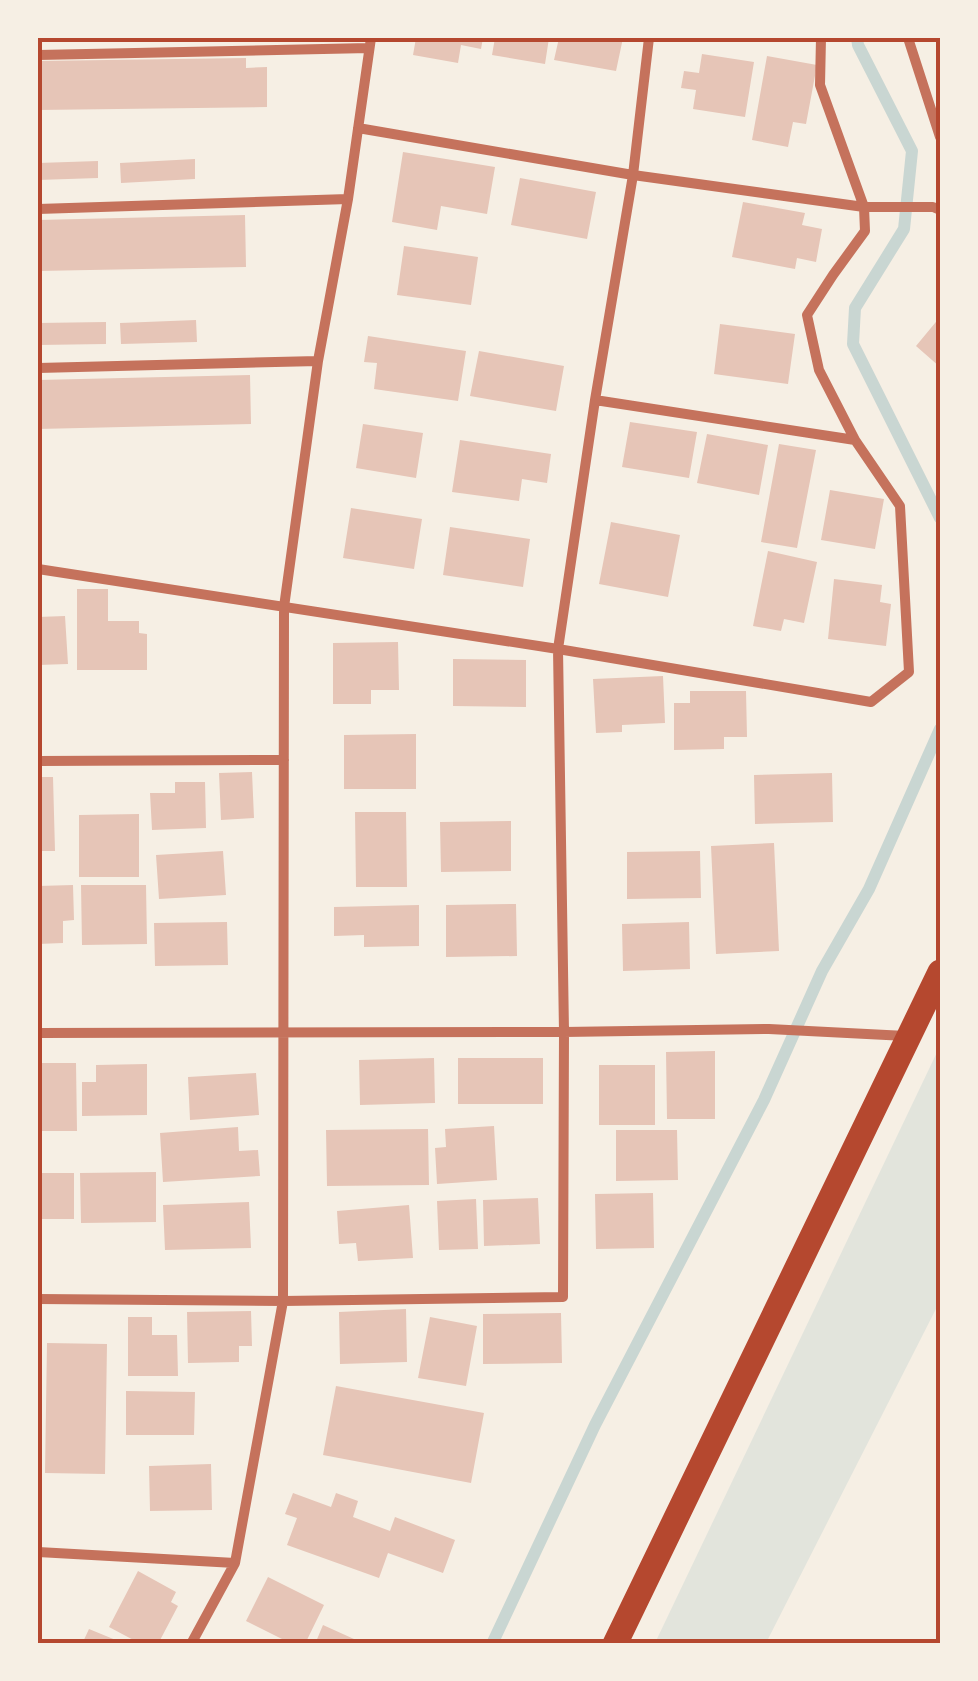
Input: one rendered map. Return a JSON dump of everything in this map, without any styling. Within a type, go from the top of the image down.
[{"type":"main road","points":[[615,1644],[940,972]]},
{"type":"street","points":[[38,1299],[563,1297],[564,1032],[558,649],[633,174],[648,38]]},
{"type":"street","points":[[38,568],[871,702],[910,672],[900,506],[855,440],[819,370],[807,315],[865,231],[864,206],[820,85],[821,38]]},
{"type":"street","points":[[908,38],[940,137]]},
{"type":"street","points":[[38,54],[370,43],[348,199],[318,361],[284,607],[282,1301],[235,1564],[191,1644]]},
{"type":"street","points":[[358,128],[633,174],[864,206],[937,208]]},
{"type":"street","points":[[38,209],[348,199]]},
{"type":"street","points":[[38,368],[318,361]]},
{"type":"street","points":[[595,400],[855,440]]},
{"type":"street","points":[[38,761],[284,760]]},
{"type":"street","points":[[38,1032],[769,1029],[910,1036]]},
{"type":"street","points":[[38,1552],[235,1564]]},
{"type":"shaded area","points":[[940,1046],[940,1301],[766,1643],[655,1643]]},
{"type":"building","points":[[416,38],[483,38],[481,49],[461,45],[458,63],[413,55]]},
{"type":"building","points":[[495,38],[549,38],[545,64],[492,55]]},
{"type":"building","points":[[559,38],[623,38],[616,71],[554,60]]},
{"type":"building","points":[[702,54],[754,62],[745,117],[693,109],[696,90],[681,88],[684,71],[699,73]]},
{"type":"building","points":[[767,56],[817,65],[806,124],[793,122],[788,147],[752,140]]},
{"type":"building","points":[[246,58],[246,68],[267,67],[267,107],[38,110],[38,61]]},
{"type":"building","points":[[403,152],[495,167],[487,214],[441,206],[437,230],[392,222]]},
{"type":"building","points":[[195,159],[195,179],[121,183],[120,163]]},
{"type":"building","points":[[98,161],[98,178],[38,180],[38,163]]},
{"type":"building","points":[[520,178],[596,192],[587,239],[511,225]]},
{"type":"building","points":[[743,202],[805,213],[802,225],[822,229],[816,262],[797,258],[795,269],[732,257]]},
{"type":"building","points":[[245,215],[246,267],[38,271],[38,220]]},
{"type":"building","points":[[404,246],[478,257],[471,305],[397,295]]},
{"type":"building","points":[[940,317],[940,367],[916,346]]},
{"type":"building","points":[[196,320],[197,342],[121,344],[120,323]]},
{"type":"building","points":[[106,322],[106,344],[38,345],[38,323]]},
{"type":"building","points":[[720,324],[795,334],[788,384],[714,374]]},
{"type":"building","points":[[368,336],[466,351],[458,401],[374,389],[377,363],[364,362]]},
{"type":"building","points":[[479,351],[564,366],[556,411],[470,396]]},
{"type":"building","points":[[250,375],[251,424],[38,429],[38,380]]},
{"type":"building","points":[[630,422],[697,432],[689,478],[622,467]]},
{"type":"building","points":[[363,424],[423,433],[416,478],[356,468]]},
{"type":"building","points":[[707,434],[768,445],[759,495],[697,483]]},
{"type":"building","points":[[460,440],[551,454],[547,483],[522,479],[519,501],[452,492]]},
{"type":"building","points":[[779,444],[816,450],[797,548],[761,542]]},
{"type":"building","points":[[830,490],[884,499],[875,549],[821,540]]},
{"type":"building","points":[[351,508],[422,519],[414,569],[343,558]]},
{"type":"building","points":[[611,522],[680,535],[668,597],[599,584]]},
{"type":"building","points":[[450,527],[530,539],[523,587],[443,575]]},
{"type":"building","points":[[768,551],[817,562],[804,623],[784,619],[781,631],[753,626]]},
{"type":"building","points":[[834,579],[882,585],[880,602],[891,604],[886,646],[828,639]]},
{"type":"building","points":[[77,589],[108,589],[108,621],[139,621],[139,633],[147,634],[147,670],[77,670]]},
{"type":"building","points":[[65,616],[68,664],[38,665],[38,617]]},
{"type":"building","points":[[398,642],[399,690],[371,690],[371,704],[333,704],[333,643]]},
{"type":"building","points":[[453,659],[526,660],[526,707],[453,706]]},
{"type":"building","points":[[663,676],[665,723],[622,725],[622,732],[596,733],[593,679]]},
{"type":"building","points":[[690,691],[746,691],[747,737],[724,737],[724,749],[674,750],[674,703],[690,703]]},
{"type":"building","points":[[416,734],[416,789],[344,789],[344,735]]},
{"type":"building","points":[[252,772],[254,818],[221,820],[219,773]]},
{"type":"building","points":[[832,773],[833,822],[755,824],[754,775]]},
{"type":"building","points":[[38,777],[53,777],[55,851],[38,851]]},
{"type":"building","points":[[175,782],[205,782],[206,828],[152,830],[150,793],[175,793]]},
{"type":"building","points":[[355,812],[406,812],[407,887],[356,887]]},
{"type":"building","points":[[139,814],[139,877],[79,877],[79,815]]},
{"type":"building","points":[[511,821],[511,871],[441,872],[440,822]]},
{"type":"building","points":[[774,843],[779,951],[716,954],[711,846]]},
{"type":"building","points":[[223,851],[226,895],[159,899],[156,855]]},
{"type":"building","points":[[700,851],[701,898],[627,899],[627,852]]},
{"type":"building","points":[[73,885],[74,920],[63,921],[63,943],[38,944],[38,886]]},
{"type":"building","points":[[81,885],[146,885],[147,944],[82,945]]},
{"type":"building","points":[[516,904],[517,956],[446,957],[446,905]]},
{"type":"building","points":[[419,905],[419,946],[364,947],[364,935],[334,936],[334,907]]},
{"type":"building","points":[[227,922],[228,965],[155,966],[154,923]]},
{"type":"building","points":[[689,922],[690,969],[623,971],[622,924]]},
{"type":"building","points":[[715,1051],[715,1119],[667,1119],[666,1052]]},
{"type":"building","points":[[434,1058],[435,1103],[360,1105],[359,1060]]},
{"type":"building","points":[[458,1058],[543,1058],[543,1104],[458,1104]]},
{"type":"building","points":[[38,1063],[76,1063],[77,1131],[38,1131]]},
{"type":"building","points":[[147,1064],[147,1115],[82,1116],[82,1082],[96,1082],[96,1065]]},
{"type":"building","points":[[599,1065],[655,1065],[655,1125],[599,1125]]},
{"type":"building","points":[[256,1073],[259,1115],[190,1120],[188,1077]]},
{"type":"building","points":[[494,1126],[497,1180],[437,1184],[435,1148],[446,1147],[445,1129]]},
{"type":"building","points":[[238,1127],[239,1151],[258,1150],[260,1176],[163,1182],[160,1133]]},
{"type":"building","points":[[428,1129],[429,1185],[327,1186],[326,1130]]},
{"type":"building","points":[[616,1130],[677,1130],[678,1180],[616,1181]]},
{"type":"building","points":[[156,1172],[156,1222],[81,1223],[80,1173]]},
{"type":"building","points":[[38,1173],[74,1173],[74,1219],[38,1219]]},
{"type":"building","points":[[653,1193],[654,1248],[596,1249],[595,1194]]},
{"type":"building","points":[[538,1198],[540,1244],[484,1246],[483,1200]]},
{"type":"building","points":[[476,1199],[478,1249],[439,1250],[437,1201]]},
{"type":"building","points":[[249,1202],[251,1248],[165,1250],[163,1205]]},
{"type":"building","points":[[409,1205],[413,1258],[358,1261],[356,1243],[339,1244],[337,1211]]},
{"type":"building","points":[[406,1309],[407,1362],[340,1364],[339,1312]]},
{"type":"building","points":[[251,1311],[252,1346],[239,1346],[239,1362],[188,1363],[187,1312]]},
{"type":"building","points":[[561,1313],[562,1363],[483,1364],[483,1314]]},
{"type":"building","points":[[128,1317],[152,1317],[152,1335],[177,1335],[178,1376],[128,1376]]},
{"type":"building","points":[[430,1317],[477,1326],[466,1386],[418,1378]]},
{"type":"building","points":[[47,1343],[107,1344],[105,1474],[45,1473]]},
{"type":"building","points":[[336,1386],[484,1413],[471,1483],[323,1455]]},
{"type":"building","points":[[126,1391],[195,1392],[194,1435],[126,1435]]},
{"type":"building","points":[[211,1464],[212,1510],[150,1511],[149,1466]]},
{"type":"building","points":[[293,1493],[331,1507],[336,1493],[358,1501],[353,1517],[390,1531],[395,1517],[455,1540],[443,1573],[388,1553],[379,1578],[287,1545],[297,1518],[285,1514]]},
{"type":"building","points":[[138,1571],[176,1592],[171,1602],[178,1606],[158,1644],[141,1644],[109,1627]]},
{"type":"building","points":[[268,1577],[324,1605],[305,1644],[292,1644],[246,1621]]},
{"type":"building","points":[[323,1625],[365,1644],[315,1644]]},
{"type":"building","points":[[89,1629],[123,1643],[123,1644],[82,1644]]},
{"type":"waterway","points":[[857,38],[912,151],[904,229],[855,308],[853,344],[940,518]]},
{"type":"waterway","points":[[492,1644],[595,1425],[764,1100],[822,971],[869,889],[940,729]]}]
